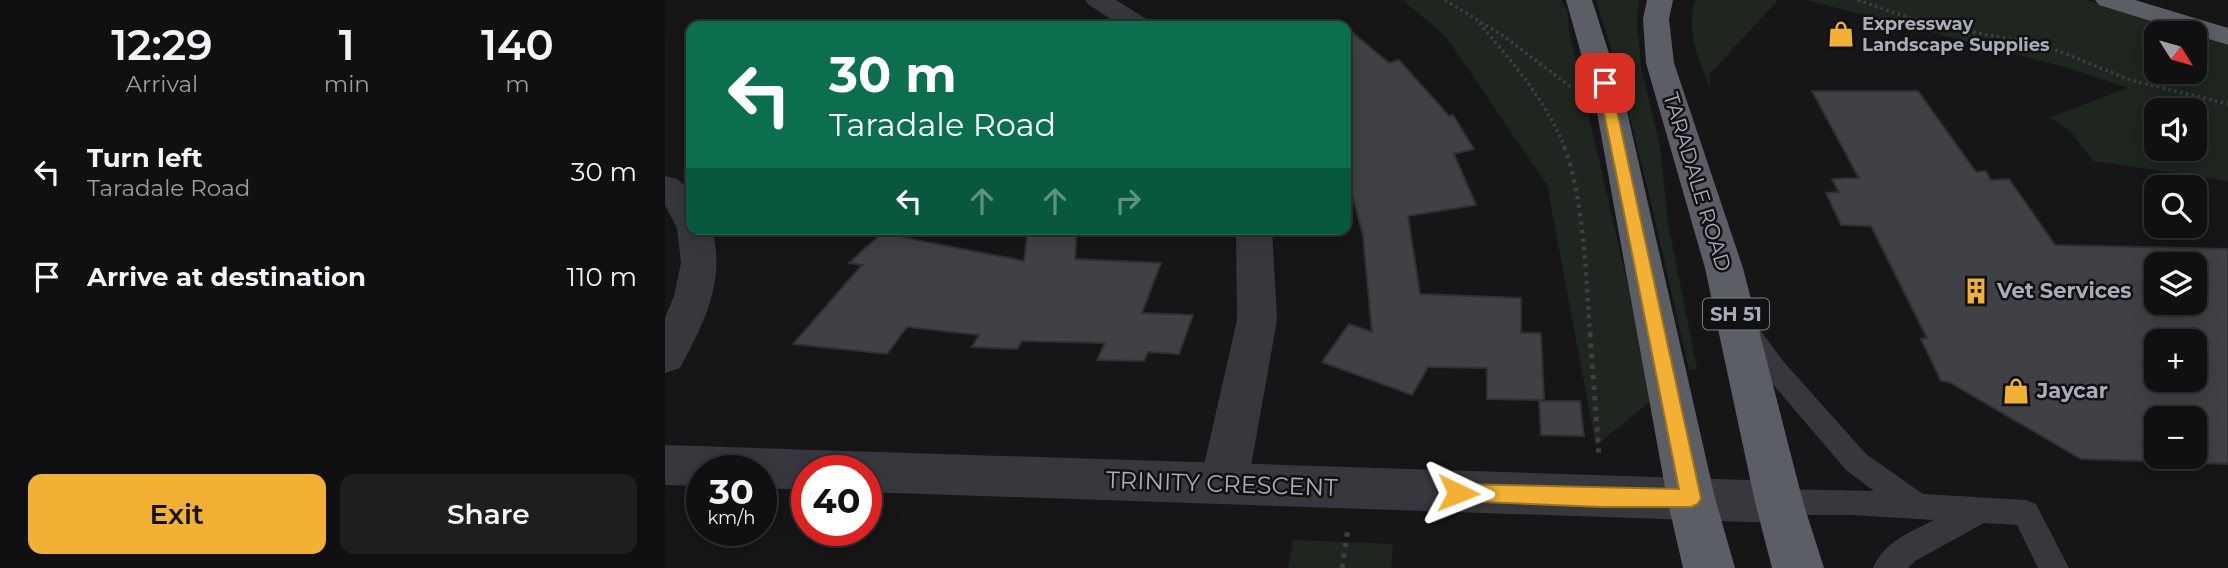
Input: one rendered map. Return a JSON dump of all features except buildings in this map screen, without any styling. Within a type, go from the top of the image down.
[{"type":"highway","points":[[1579,0],[1611,107],[1691,498],[1709,568]]},
{"type":"highway","name":"TARADALE ROAD","points":[[1660,0],[1656,19],[1660,63],[1724,268],[1779,502],[1798,568]]},
{"type":"highway","points":[[2108,0],[2228,37]]},
{"type":"highway","points":[[2163,0],[2228,21]]},
{"type":"street","points":[[1098,0],[1131,21]]},
{"type":"street","points":[[665,187],[680,200],[686,212]]},
{"type":"street","points":[[665,356],[696,293],[699,262],[695,235]]},
{"type":"street","points":[[1224,483],[1257,320],[1254,235]]},
{"type":"street","name":"TRINITY CRESCENT","points":[[665,465],[1779,502]]},
{"type":"lane","points":[[1736,317],[1774,368],[1856,462],[1919,507]]},
{"type":"lane","points":[[1779,502],[1851,502],[2026,513],[2054,568]]},
{"type":"lane","points":[[1888,568],[1904,551],[1981,510]]},
{"type":"path","points":[[1445,0],[1502,35],[1561,81],[1611,107]]},
{"type":"path","points":[[1858,0],[1927,24],[2027,42],[2061,52],[2130,80],[2228,104]]},
{"type":"path","points":[[1479,23],[1530,82],[1553,118],[1571,163],[1584,254],[1599,459]]},
{"type":"shaded area","points":[[1403,0],[1561,0],[1567,10],[1569,30],[1654,398],[1596,446],[1547,185],[1447,38]]},
{"type":"shaded area","points":[[1596,0],[1639,0],[1637,21],[1641,67],[1660,146],[1668,224],[1697,369],[1689,370],[1635,138]]},
{"type":"shaded area","points":[[1695,0],[1778,0],[1709,75],[1712,93],[1693,36],[1692,12]]},
{"type":"shaded area","points":[[1806,0],[2087,0],[2154,21],[2144,21],[2144,84],[2207,84],[2207,38],[2228,46],[2228,181],[2207,178],[2207,175],[2188,175],[2093,161],[2071,132],[2050,117],[2128,88],[2065,67]]},
{"type":"shaded area","points":[[1293,540],[1393,544],[1391,568],[1288,568]]},
{"type":"place","name":"Expressway Landscape Supplies","points":[[1841,34]]},
{"type":"place","name":"Vet Services","points":[[1976,291]]},
{"type":"place","name":"Jaycar","points":[[2016,391]]},
{"type":"route","points":[[1458,493],[1691,498],[1605,83]]}]
